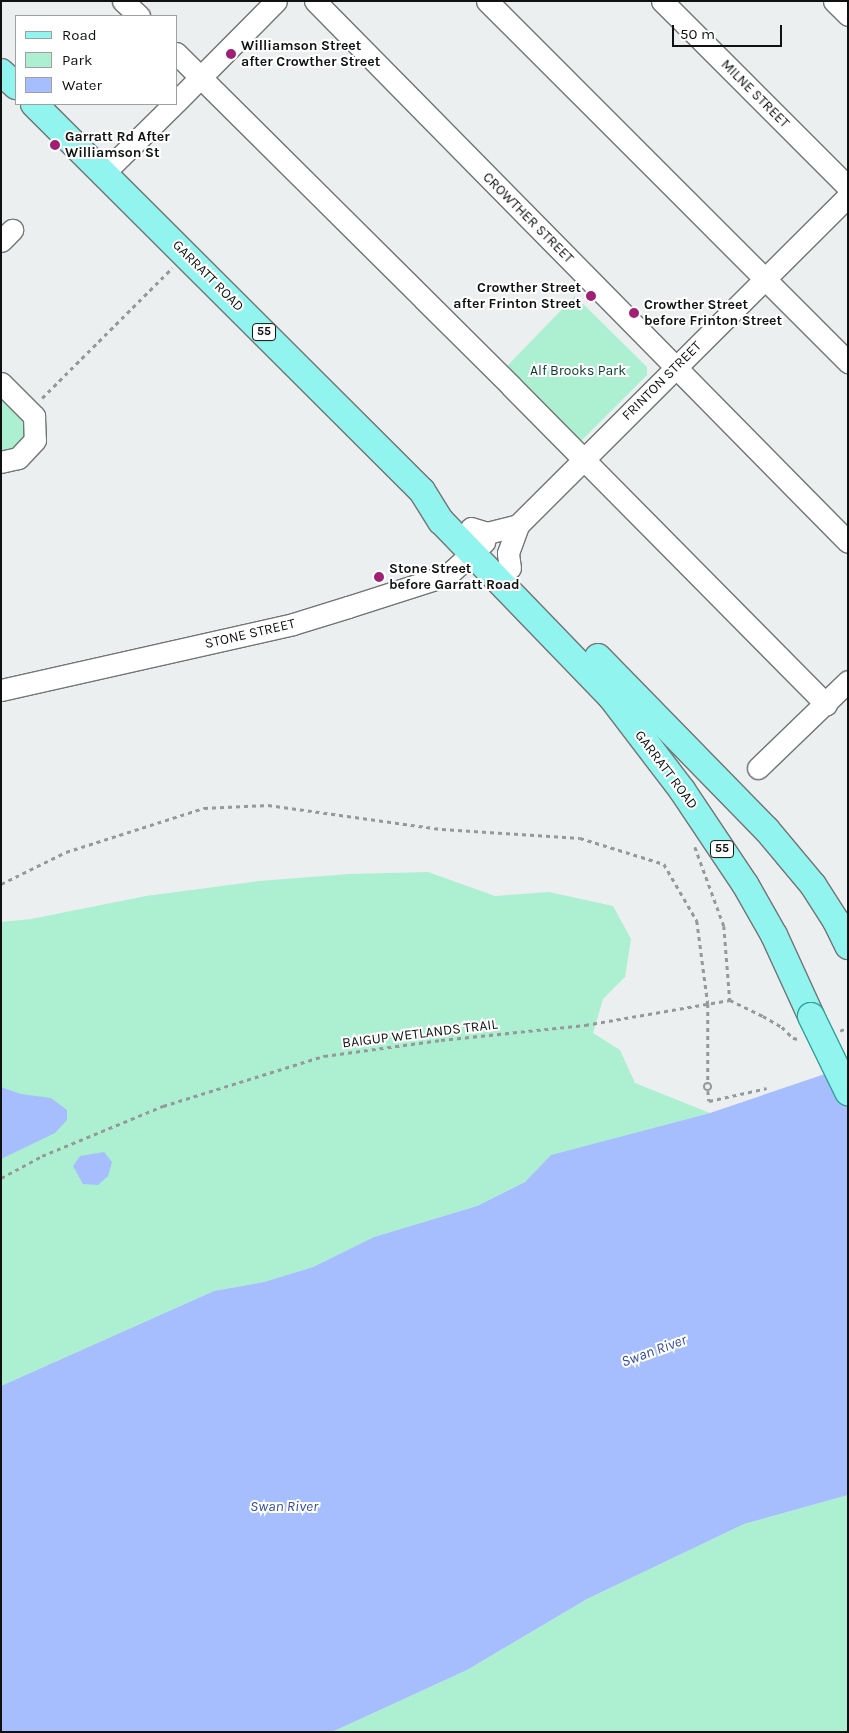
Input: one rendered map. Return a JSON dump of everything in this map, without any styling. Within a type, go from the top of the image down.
[{"type":"main road","points":[[1,72],[15,85]]},
{"type":"main road","name":"GARRATT ROAD","points":[[35,105],[105,172],[422,491],[441,521],[476,541],[510,568],[766,830],[813,885],[836,921],[848,946]]},
{"type":"main road","name":"GARRATT ROAD","points":[[476,541],[611,696],[676,783],[745,884],[774,935],[809,1028],[848,1092]]},
{"type":"street","points":[[123,1],[138,15]]},
{"type":"street","points":[[178,100],[276,1]]},
{"type":"street","name":"CROWTHER STREET","points":[[314,1],[848,542]]},
{"type":"street","points":[[487,1],[848,362]]},
{"type":"street","name":"MILNE STREET","points":[[662,1],[848,187]]},
{"type":"street","points":[[834,1],[848,15]]},
{"type":"street","points":[[178,55],[826,704]]},
{"type":"street","points":[[105,172],[173,105]]},
{"type":"street","name":"FRINTON STREET","points":[[510,568],[508,553],[518,525],[848,196]]},
{"type":"street","points":[[1,383],[34,416],[35,440],[18,458],[1,462]]},
{"type":"street","points":[[476,541],[486,533],[518,525]]},
{"type":"street","name":"STONE STREET","points":[[1,690],[293,624],[435,579],[456,569],[476,541]]},
{"type":"street","points":[[758,768],[826,704],[848,680]]},
{"type":"path","points":[[29,411],[174,267]]},
{"type":"path","points":[[1,884],[66,852],[204,808],[268,805],[442,829],[580,838],[664,864],[697,921],[708,1004],[708,1084],[705,1087],[708,1091],[709,1101],[766,1088]]},
{"type":"path","points":[[693,842],[724,926],[730,1000],[782,1027],[793,1038],[809,1028]]},
{"type":"path","name":"BAIGUP WETLANDS TRAIL","points":[[1,1178],[42,1156],[163,1106],[324,1056],[441,1040],[585,1025],[730,1000]]},
{"type":"path","points":[[833,1034],[848,1027]]},
{"type":"green space","name":"Alf Brooks Park","points":[[575,296],[647,367],[647,375],[578,444],[504,369]]},
{"type":"green space","points":[[1,383],[34,416],[18,458],[1,462]]},
{"type":"green space","points":[[428,872],[495,896],[549,892],[613,906],[631,939],[625,977],[603,999],[593,1033],[620,1050],[635,1083],[710,1113],[552,1155],[525,1182],[477,1206],[374,1237],[313,1267],[264,1282],[214,1291],[1,1386],[1,922],[31,919],[146,896],[259,881],[349,874]]},
{"type":"green space","points":[[848,1495],[848,1732],[332,1732],[467,1670],[587,1599],[744,1524]]},
{"type":"water","name":"Swan River","points":[[825,1074],[848,1075],[848,1495],[744,1524],[587,1599],[467,1670],[332,1732],[1,1732],[1,1386],[214,1291],[264,1282],[313,1267],[374,1237],[477,1206],[525,1182],[551,1155],[710,1113]]},
{"type":"water","points":[[1,1087],[21,1094],[51,1098],[67,1110],[67,1120],[55,1133],[1,1159]]},
{"type":"water","points":[[104,1152],[112,1162],[108,1176],[98,1185],[83,1184],[73,1166],[80,1156]]},
{"type":"place","name":"Williamson Street after Crowther Street","points":[[231,54]]},
{"type":"place","name":"Garratt Rd After Williamson St","points":[[55,145]]},
{"type":"place","name":"Crowther Street after Frinton Street","points":[[591,296]]},
{"type":"place","name":"Crowther Street before Frinton Street","points":[[634,313]]},
{"type":"place","name":"Stone Street before Garratt Road","points":[[379,577]]}]
